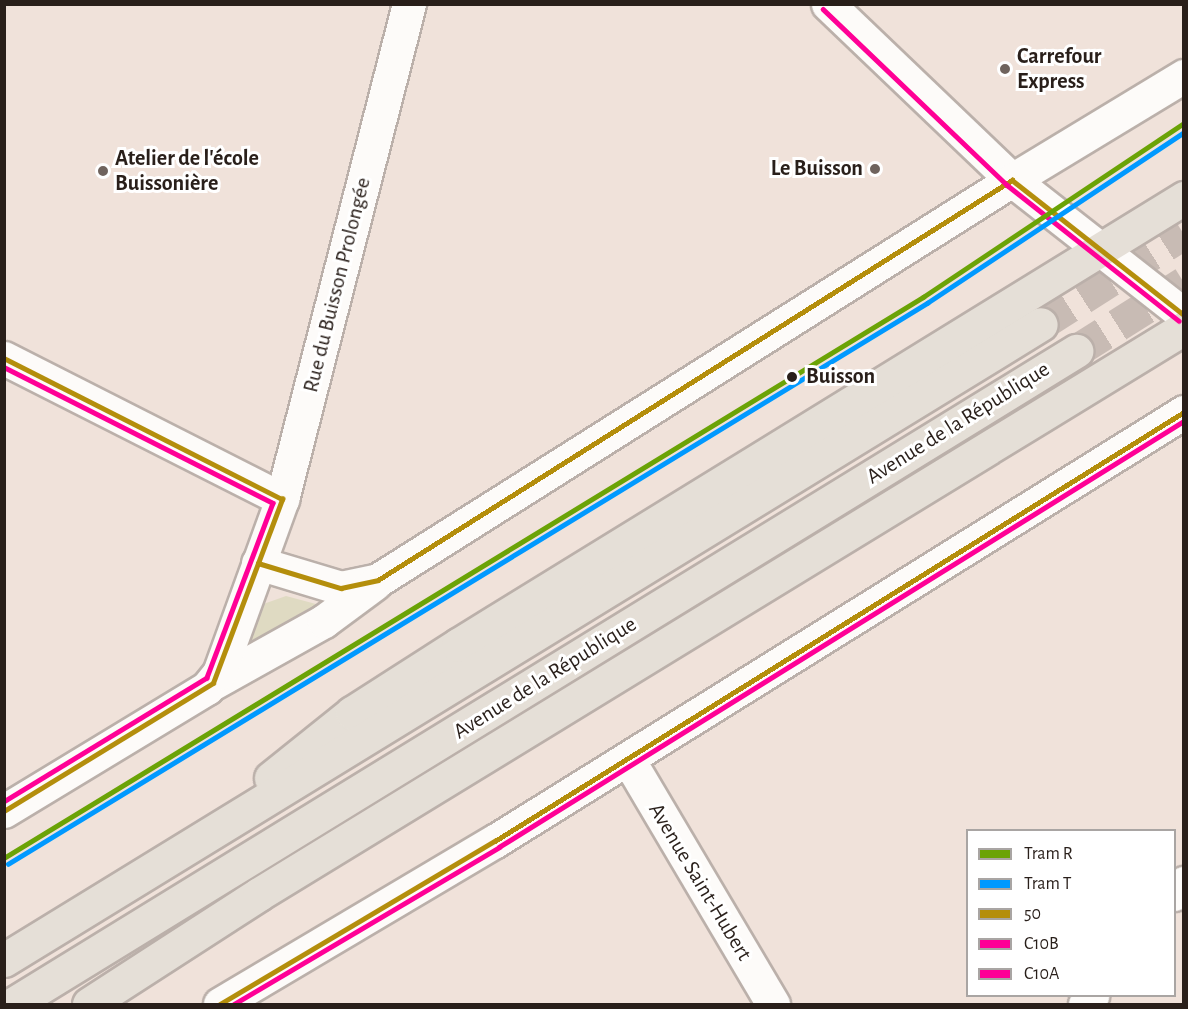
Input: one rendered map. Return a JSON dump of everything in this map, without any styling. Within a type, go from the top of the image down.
[{"type":"main road","points":[[208,835],[297,755],[352,713],[1184,198]]},
{"type":"main road","name":"Avenue de la République","points":[[4,960],[1041,324]]},
{"type":"main road","points":[[89,1005],[259,894],[1184,328]]},
{"type":"main road","name":"Avenue de la République","points":[[13,1005],[1076,351]]},
{"type":"street","name":"Rue du Buisson Prolongée","points":[[258,563],[282,499],[409,4]]},
{"type":"street","points":[[828,4],[1012,180],[1184,315]]},
{"type":"street","points":[[4,811],[213,683],[324,621],[378,580],[1012,180],[1184,76]]},
{"type":"street","points":[[4,358],[282,499]]},
{"type":"street","points":[[220,1005],[628,759],[1184,412]]},
{"type":"street","points":[[213,683],[258,563],[341,588],[378,580]]},
{"type":"street","name":"Avenue Saint-Hubert","points":[[628,759],[773,1005]]},
{"type":"shaded area","points":[[286,596],[327,607],[244,658],[255,607]]},
{"type":"tunnel","points":[[1041,324],[1184,233]]},
{"type":"tunnel","points":[[1076,351],[1184,283]]},
{"type":"tram line","name":"R","points":[[4,858],[923,297],[1184,123]]},
{"type":"tram line","name":"T","points":[[8,864],[927,303],[1184,132]]},
{"type":"transit line","name":"C10B","points":[[823,9],[1007,185],[1179,321]]},
{"type":"transit line","name":"50","points":[[258,563],[341,588],[378,580],[1012,180],[1184,315]]},
{"type":"transit line","name":"50","points":[[4,358],[282,499]]},
{"type":"transit line","name":"C10B","points":[[4,367],[273,503],[207,678],[4,802]]},
{"type":"transit line","name":"50","points":[[220,1004],[495,841],[1184,412]]},
{"type":"transit line","name":"C10A","points":[[234,1004],[499,847],[1184,421]]},
{"type":"transit line","name":"50","points":[[4,811],[213,683],[282,499]]},
{"type":"place","name":"Carrefour Express","points":[[1005,69]]},
{"type":"place","name":"Le Buisson","points":[[875,169]]},
{"type":"place","name":"Atelier de l'école Buissonière","points":[[103,171]]},
{"type":"place","name":"Buisson","points":[[792,377]]}]
